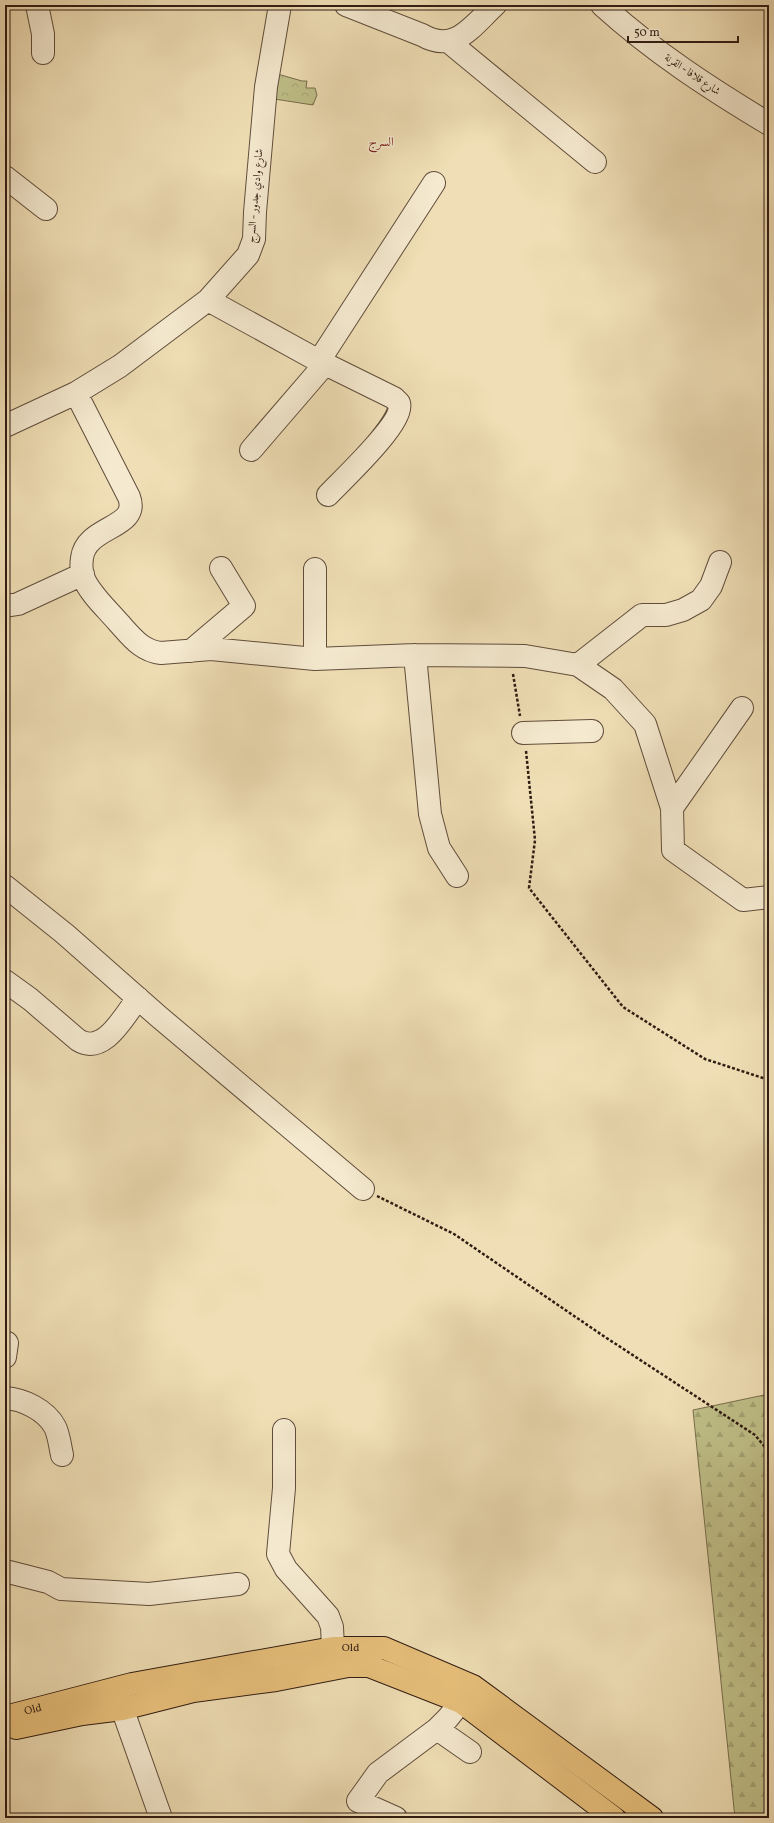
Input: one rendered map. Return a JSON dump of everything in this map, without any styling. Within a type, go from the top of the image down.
[{"type":"main road","name":"Old","points":[[5,1717],[115,1688],[333,1648],[384,1648],[467,1694],[652,1818]]},
{"type":"main road","name":"Old","points":[[5,1730],[82,1714],[122,1709],[193,1691],[276,1680],[359,1665],[369,1666],[467,1694],[614,1818]]},
{"type":"street","points":[[37,5],[43,34],[43,53]]},
{"type":"street","name":"شارع وادي جدور - السرج","points":[[5,426],[76,393],[120,366],[208,300],[244,261],[252,248],[254,239],[254,212],[266,87],[280,5]]},
{"type":"street","points":[[346,5],[422,34],[432,40],[449,42],[460,37],[495,5]]},
{"type":"street","name":"شارع قلافا - القرنة","points":[[602,5],[662,55],[719,94],[769,124]]},
{"type":"street","points":[[449,42],[594,162]]},
{"type":"street","points":[[5,178],[46,209]]},
{"type":"street","points":[[251,450],[322,363],[434,183]]},
{"type":"street","points":[[208,300],[322,363],[396,399],[400,406],[399,411],[388,432],[328,495]]},
{"type":"street","points":[[76,393],[129,497],[131,505],[125,518],[96,535],[86,545],[82,556],[82,574],[90,590],[139,645],[153,652],[211,649],[316,659],[415,655],[532,656],[578,665],[613,689],[645,724],[672,808],[673,850],[743,900],[769,897]]},
{"type":"street","points":[[578,665],[642,615],[666,615],[683,610],[701,600],[711,586],[720,562]]},
{"type":"street","points":[[191,651],[244,606],[221,568]]},
{"type":"street","points":[[315,569],[316,659]]},
{"type":"street","points":[[5,606],[18,604],[82,574]]},
{"type":"street","points":[[415,655],[430,814],[439,848],[457,876]]},
{"type":"street","points":[[672,808],[742,708]]},
{"type":"street","points":[[523,733],[592,731]]},
{"type":"street","points":[[5,886],[65,934],[363,1189]]},
{"type":"street","points":[[5,983],[30,999],[78,1040],[91,1045],[99,1043],[106,1038],[138,998]]},
{"type":"street","points":[[5,1398],[17,1398],[24,1401],[37,1408],[50,1420],[55,1427],[62,1455]]},
{"type":"street","points":[[284,1430],[284,1488],[278,1554],[286,1569],[328,1616],[332,1627],[333,1648]]},
{"type":"street","points":[[5,1571],[48,1582],[61,1589],[149,1594],[238,1584]]},
{"type":"street","points":[[115,1688],[161,1818]]},
{"type":"street","points":[[396,1818],[358,1801],[378,1773],[437,1729],[467,1694]]},
{"type":"street","points":[[437,1729],[470,1752]]},
{"type":"path","points":[[510,656],[523,733],[535,840],[529,888],[623,1007],[705,1059],[769,1080]]},
{"type":"path","points":[[363,1189],[454,1234],[602,1335],[755,1435],[769,1452]]},
{"type":"green space","points":[[274,73],[307,81],[306,88],[315,88],[317,95],[313,105],[268,98]]},
{"type":"green space","points":[[769,1394],[769,1818],[735,1818],[693,1410]]},
{"type":"district","name":"السرج","points":[[381,143]]}]
